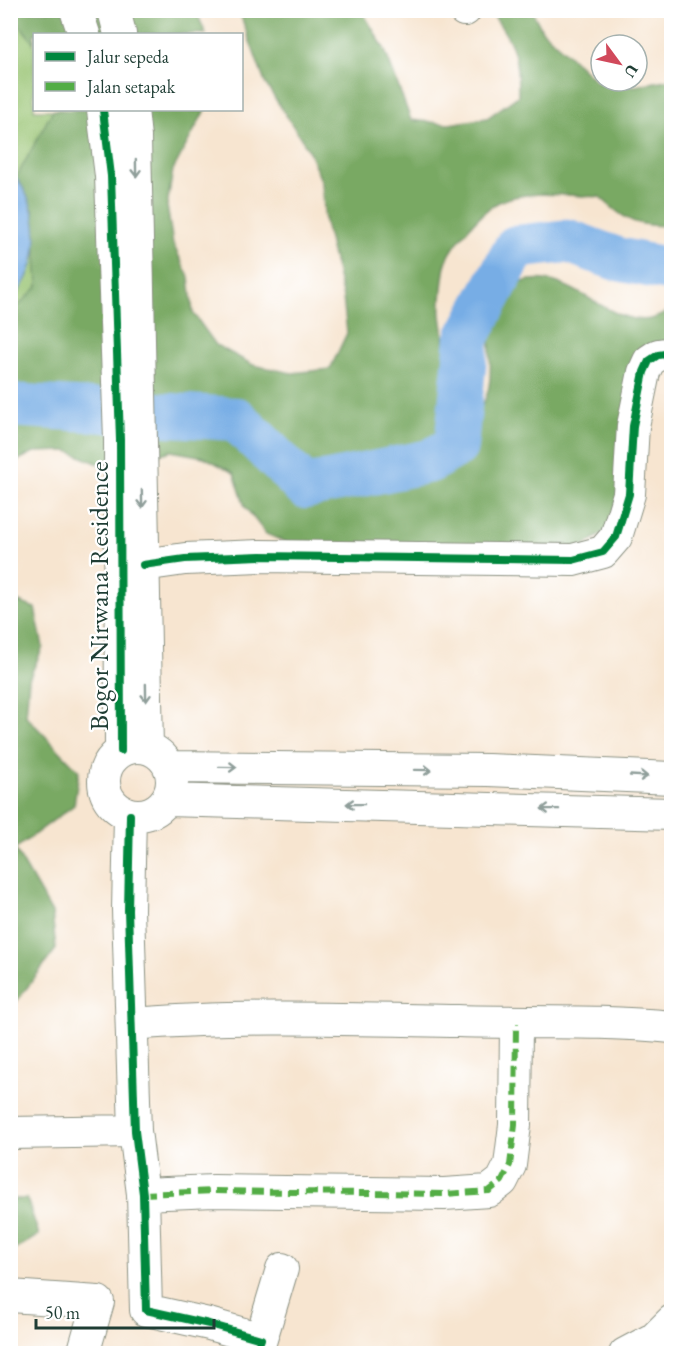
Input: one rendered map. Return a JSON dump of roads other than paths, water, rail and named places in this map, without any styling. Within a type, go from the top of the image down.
[{"type":"street","points":[[76,10],[84,33]]},
{"type":"street","points":[[114,10],[120,33]]},
{"type":"street","points":[[103,111],[129,383]]},
{"type":"street","points":[[130,440],[129,383],[135,137],[132,111]]},
{"type":"street","points":[[143,565],[185,559],[260,556],[573,560],[603,552],[616,537],[629,494],[633,426],[644,372],[649,361],[658,355],[672,354]]},
{"type":"street","name":"Bogor Nirwana Residence","points":[[130,440],[143,565],[146,755]]},
{"type":"street","name":"Bogor Nirwana Residence","points":[[130,440],[146,755]]},
{"type":"street","points":[[146,755],[172,789],[167,800],[151,813],[130,815],[111,802],[103,781],[111,759],[146,755],[672,778]]},
{"type":"street","points":[[597,810],[601,774]]},
{"type":"street","points":[[167,800],[597,810],[672,814]]},
{"type":"street","points":[[130,815],[128,910],[135,1131],[142,1194],[146,1310]]},
{"type":"street","points":[[132,1024],[320,1018],[516,1023],[586,1021],[672,1027]]},
{"type":"street","points":[[142,1194],[214,1191],[433,1194],[489,1191],[502,1181],[510,1164],[515,1125],[516,1023]]},
{"type":"street","points":[[10,1133],[135,1131]]},
{"type":"street","points":[[10,1296],[98,1302],[146,1310],[209,1324],[258,1346],[282,1269]]},
{"type":"street","points":[[83,1353],[98,1302]]},
{"type":"street","points":[[625,1353],[655,1338],[672,1321]]},
{"type":"water","points":[[11,172],[22,186],[29,201],[36,236],[30,271],[11,300]]},
{"type":"waterway","points":[[10,405],[236,419],[305,487],[430,461],[456,446],[467,338],[516,247],[568,241],[617,259],[672,270]]}]
